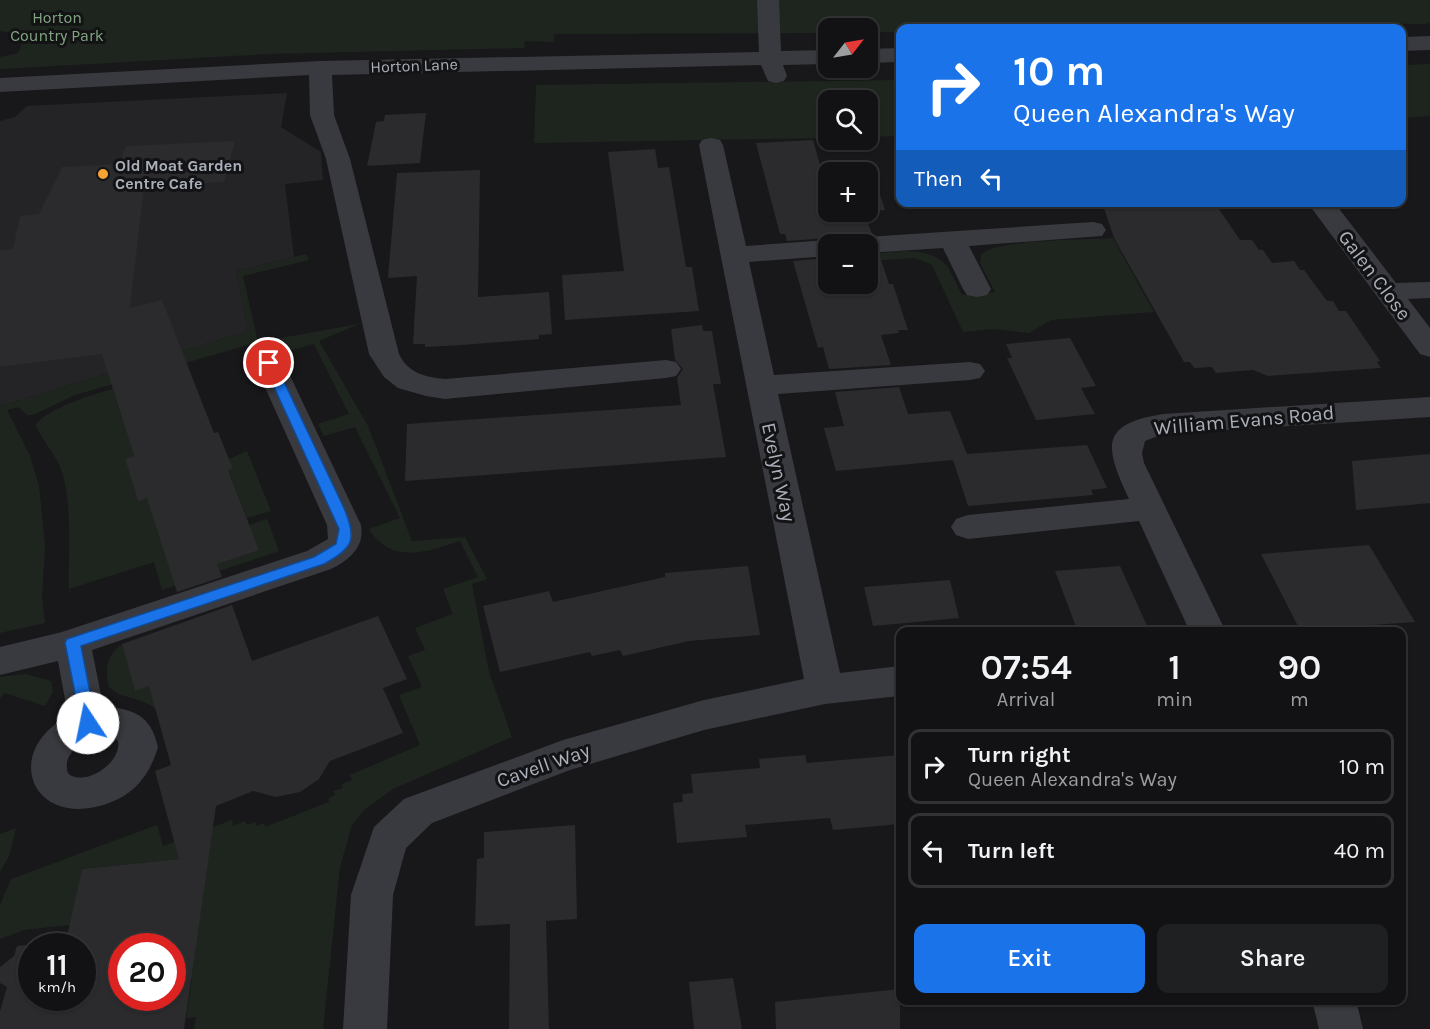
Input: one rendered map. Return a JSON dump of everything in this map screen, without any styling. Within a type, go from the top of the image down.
[{"type":"street","points":[[768,0],[773,67]]},
{"type":"street","points":[[1406,44],[1430,43]]},
{"type":"street","points":[[878,56],[896,55]]},
{"type":"street","name":"Horton Lane","points":[[0,85],[320,68],[773,67],[818,59]]},
{"type":"street","points":[[320,68],[322,115],[338,159],[384,354],[396,374],[422,387],[445,389],[666,369]]},
{"type":"street","name":"Evelyn Way","points":[[711,145],[825,689]]},
{"type":"street","name":"Galen Close","points":[[1324,207],[1430,348]]},
{"type":"street","points":[[878,244],[1094,230]]},
{"type":"street","points":[[953,240],[976,289]]},
{"type":"street","points":[[734,255],[818,249]]},
{"type":"street","points":[[1389,292],[1430,290]]},
{"type":"street","points":[[0,661],[72,643],[319,560],[339,550],[346,536],[346,529],[269,363]]},
{"type":"street","points":[[760,386],[970,371]]},
{"type":"street","name":"William Evans Road","points":[[1206,627],[1128,462],[1125,448],[1130,437],[1143,428],[1169,424],[1430,407]]},
{"type":"street","points":[[968,527],[1149,508]]},
{"type":"street","points":[[72,643],[88,723]]},
{"type":"street","name":"Cavell Way","points":[[365,1029],[372,895],[387,839],[418,811],[563,756],[704,715],[825,689],[896,681]]},
{"type":"street","points":[[1335,1005],[1341,1029]]},
{"type":"shaded area","points":[[287,93],[281,127],[321,152],[323,180],[285,184],[294,257],[236,271],[248,331],[0,406],[0,121],[15,117],[27,106]]},
{"type":"green space","name":"Horton Country Park","points":[[0,0],[1430,0],[1430,22],[1426,24],[1215,22],[896,24],[896,32],[878,32],[878,18],[818,18],[818,33],[555,34],[553,42],[525,41],[524,48],[269,54],[0,69],[0,57],[18,53],[26,34],[0,31]]},
{"type":"green space","points":[[1430,64],[1430,116],[1406,118],[1406,65]]},
{"type":"green space","points":[[896,80],[896,136],[878,137],[878,90],[818,90],[818,138],[534,143],[536,85]]},
{"type":"green space","points":[[1113,238],[1154,312],[1051,320],[1029,333],[994,329],[963,332],[932,265],[915,258],[878,260],[878,253],[908,251],[929,254],[946,265],[962,295],[995,292],[980,263],[981,255],[1003,246]]},
{"type":"green space","points":[[306,254],[309,260],[243,276],[258,342],[359,324],[319,341],[368,426],[412,541],[465,537],[487,579],[472,584],[489,672],[512,737],[393,789],[365,809],[352,825],[340,867],[323,1029],[194,1029],[196,1017],[186,1018],[192,979],[186,979],[186,974],[208,856],[82,869],[70,925],[24,930],[0,939],[0,905],[11,879],[157,825],[163,846],[232,820],[233,826],[245,821],[247,825],[256,822],[256,826],[264,823],[265,827],[329,802],[329,798],[335,795],[333,791],[343,788],[341,784],[352,780],[350,775],[420,745],[399,695],[422,687],[408,656],[425,650],[415,628],[453,614],[443,589],[478,577],[460,541],[423,552],[399,552],[388,548],[369,529],[400,518],[355,427],[324,436],[318,424],[349,414],[314,344],[285,352],[282,347],[259,354],[254,344],[251,344],[75,395],[33,415],[27,415],[18,407],[7,410],[30,456],[39,486],[45,546],[42,598],[45,623],[0,633],[0,406],[248,331],[236,271]]},
{"type":"green space","points":[[113,389],[134,456],[125,459],[138,500],[147,498],[259,550],[249,525],[267,519],[279,551],[162,590],[154,562],[69,589],[69,512],[65,482],[58,463],[36,425],[49,413],[59,408]]},
{"type":"green space","points":[[247,451],[271,511],[247,518],[228,470],[232,469],[229,459]]},
{"type":"green space","points":[[122,644],[135,690],[158,682],[158,711],[147,703],[120,694],[109,687],[108,663],[113,653]]},
{"type":"green space","points":[[26,674],[51,681],[53,692],[45,706],[5,693],[0,698],[0,677]]},
{"type":"green space","points":[[16,828],[9,856],[0,872],[0,834]]},
{"type":"building","points":[[426,113],[420,163],[367,166],[376,122],[384,121],[385,115]]},
{"type":"building","points":[[813,140],[819,162],[818,222],[868,222],[872,234],[818,234],[818,239],[787,241],[785,234],[780,234],[756,143]]},
{"type":"building","points":[[235,141],[224,182],[144,186],[130,308],[162,300],[214,433],[218,432],[233,469],[228,470],[259,550],[217,564],[222,577],[177,592],[147,498],[138,501],[125,459],[134,456],[102,354],[0,367],[0,250],[13,249],[20,216],[39,214],[62,167],[119,164],[126,146]]},
{"type":"building","points":[[655,149],[658,168],[669,167],[686,267],[692,267],[699,311],[565,320],[562,275],[624,271],[608,152]]},
{"type":"building","points":[[480,170],[478,297],[549,292],[552,334],[539,335],[539,339],[461,345],[425,347],[425,344],[413,344],[417,276],[388,278],[397,173]]},
{"type":"building","points":[[878,188],[885,210],[878,210]]},
{"type":"building","points":[[1214,207],[1219,209],[1240,240],[1252,240],[1272,263],[1294,261],[1300,270],[1304,270],[1327,301],[1333,301],[1339,311],[1346,311],[1380,361],[1377,362],[1381,368],[1268,376],[1253,370],[1216,373],[1212,367],[1194,368],[1190,362],[1184,362],[1114,238],[1104,208]]},
{"type":"building","points":[[878,254],[889,284],[893,284],[908,330],[898,330],[899,333],[881,335],[891,365],[829,369],[823,347],[818,348],[793,261],[818,259],[818,294],[878,294]]},
{"type":"building","points":[[702,325],[703,331],[712,331],[721,384],[713,384],[726,457],[405,481],[407,424],[681,405],[677,378],[683,369],[675,360],[671,329]]},
{"type":"building","points":[[1070,338],[1096,386],[1081,388],[1095,414],[1036,420],[1007,358],[1012,358],[1006,344]]},
{"type":"building","points":[[899,387],[908,414],[950,411],[967,454],[1087,445],[1107,488],[1091,490],[1093,495],[968,506],[953,460],[836,471],[824,428],[844,426],[835,392]]},
{"type":"building","points":[[1430,454],[1430,503],[1356,510],[1352,461]]},
{"type":"building","points":[[1369,545],[1415,622],[1343,627],[1298,627],[1261,554]]},
{"type":"building","points":[[748,566],[760,635],[689,641],[623,656],[620,650],[592,656],[590,652],[500,672],[483,606],[549,591],[553,602],[665,577],[665,573]]},
{"type":"building","points":[[1120,566],[1148,627],[1076,627],[1055,571]]},
{"type":"building","points":[[950,580],[959,618],[873,626],[864,587]]},
{"type":"building","points":[[232,605],[252,661],[378,616],[407,679],[383,688],[403,733],[330,761],[319,779],[300,792],[276,797],[253,791],[216,806],[184,1029],[0,1029],[0,1011],[7,987],[0,983],[0,967],[14,956],[17,946],[18,1011],[96,1011],[96,933],[68,933],[82,869],[179,859],[155,771],[171,765],[149,686],[135,691],[122,644]]},
{"type":"building","points":[[805,755],[807,763],[896,755],[896,824],[833,830],[830,818],[745,825],[747,837],[677,843],[673,803],[683,802],[682,794],[693,793],[691,774],[760,768],[759,759]]},
{"type":"building","points":[[575,825],[577,919],[546,921],[549,1029],[509,1029],[510,924],[475,926],[477,859],[484,858],[484,832]]},
{"type":"building","points":[[733,978],[742,1029],[694,1029],[689,982]]},
{"type":"building","points":[[896,989],[896,1005],[900,1005],[900,1029],[776,1029],[775,1002]]},
{"type":"place","name":"Old Moat Garden Centre Cafe","points":[[103,174]]},
{"type":"route","points":[[88,723],[72,643],[319,560],[339,550],[343,544],[346,529],[269,363]]}]
